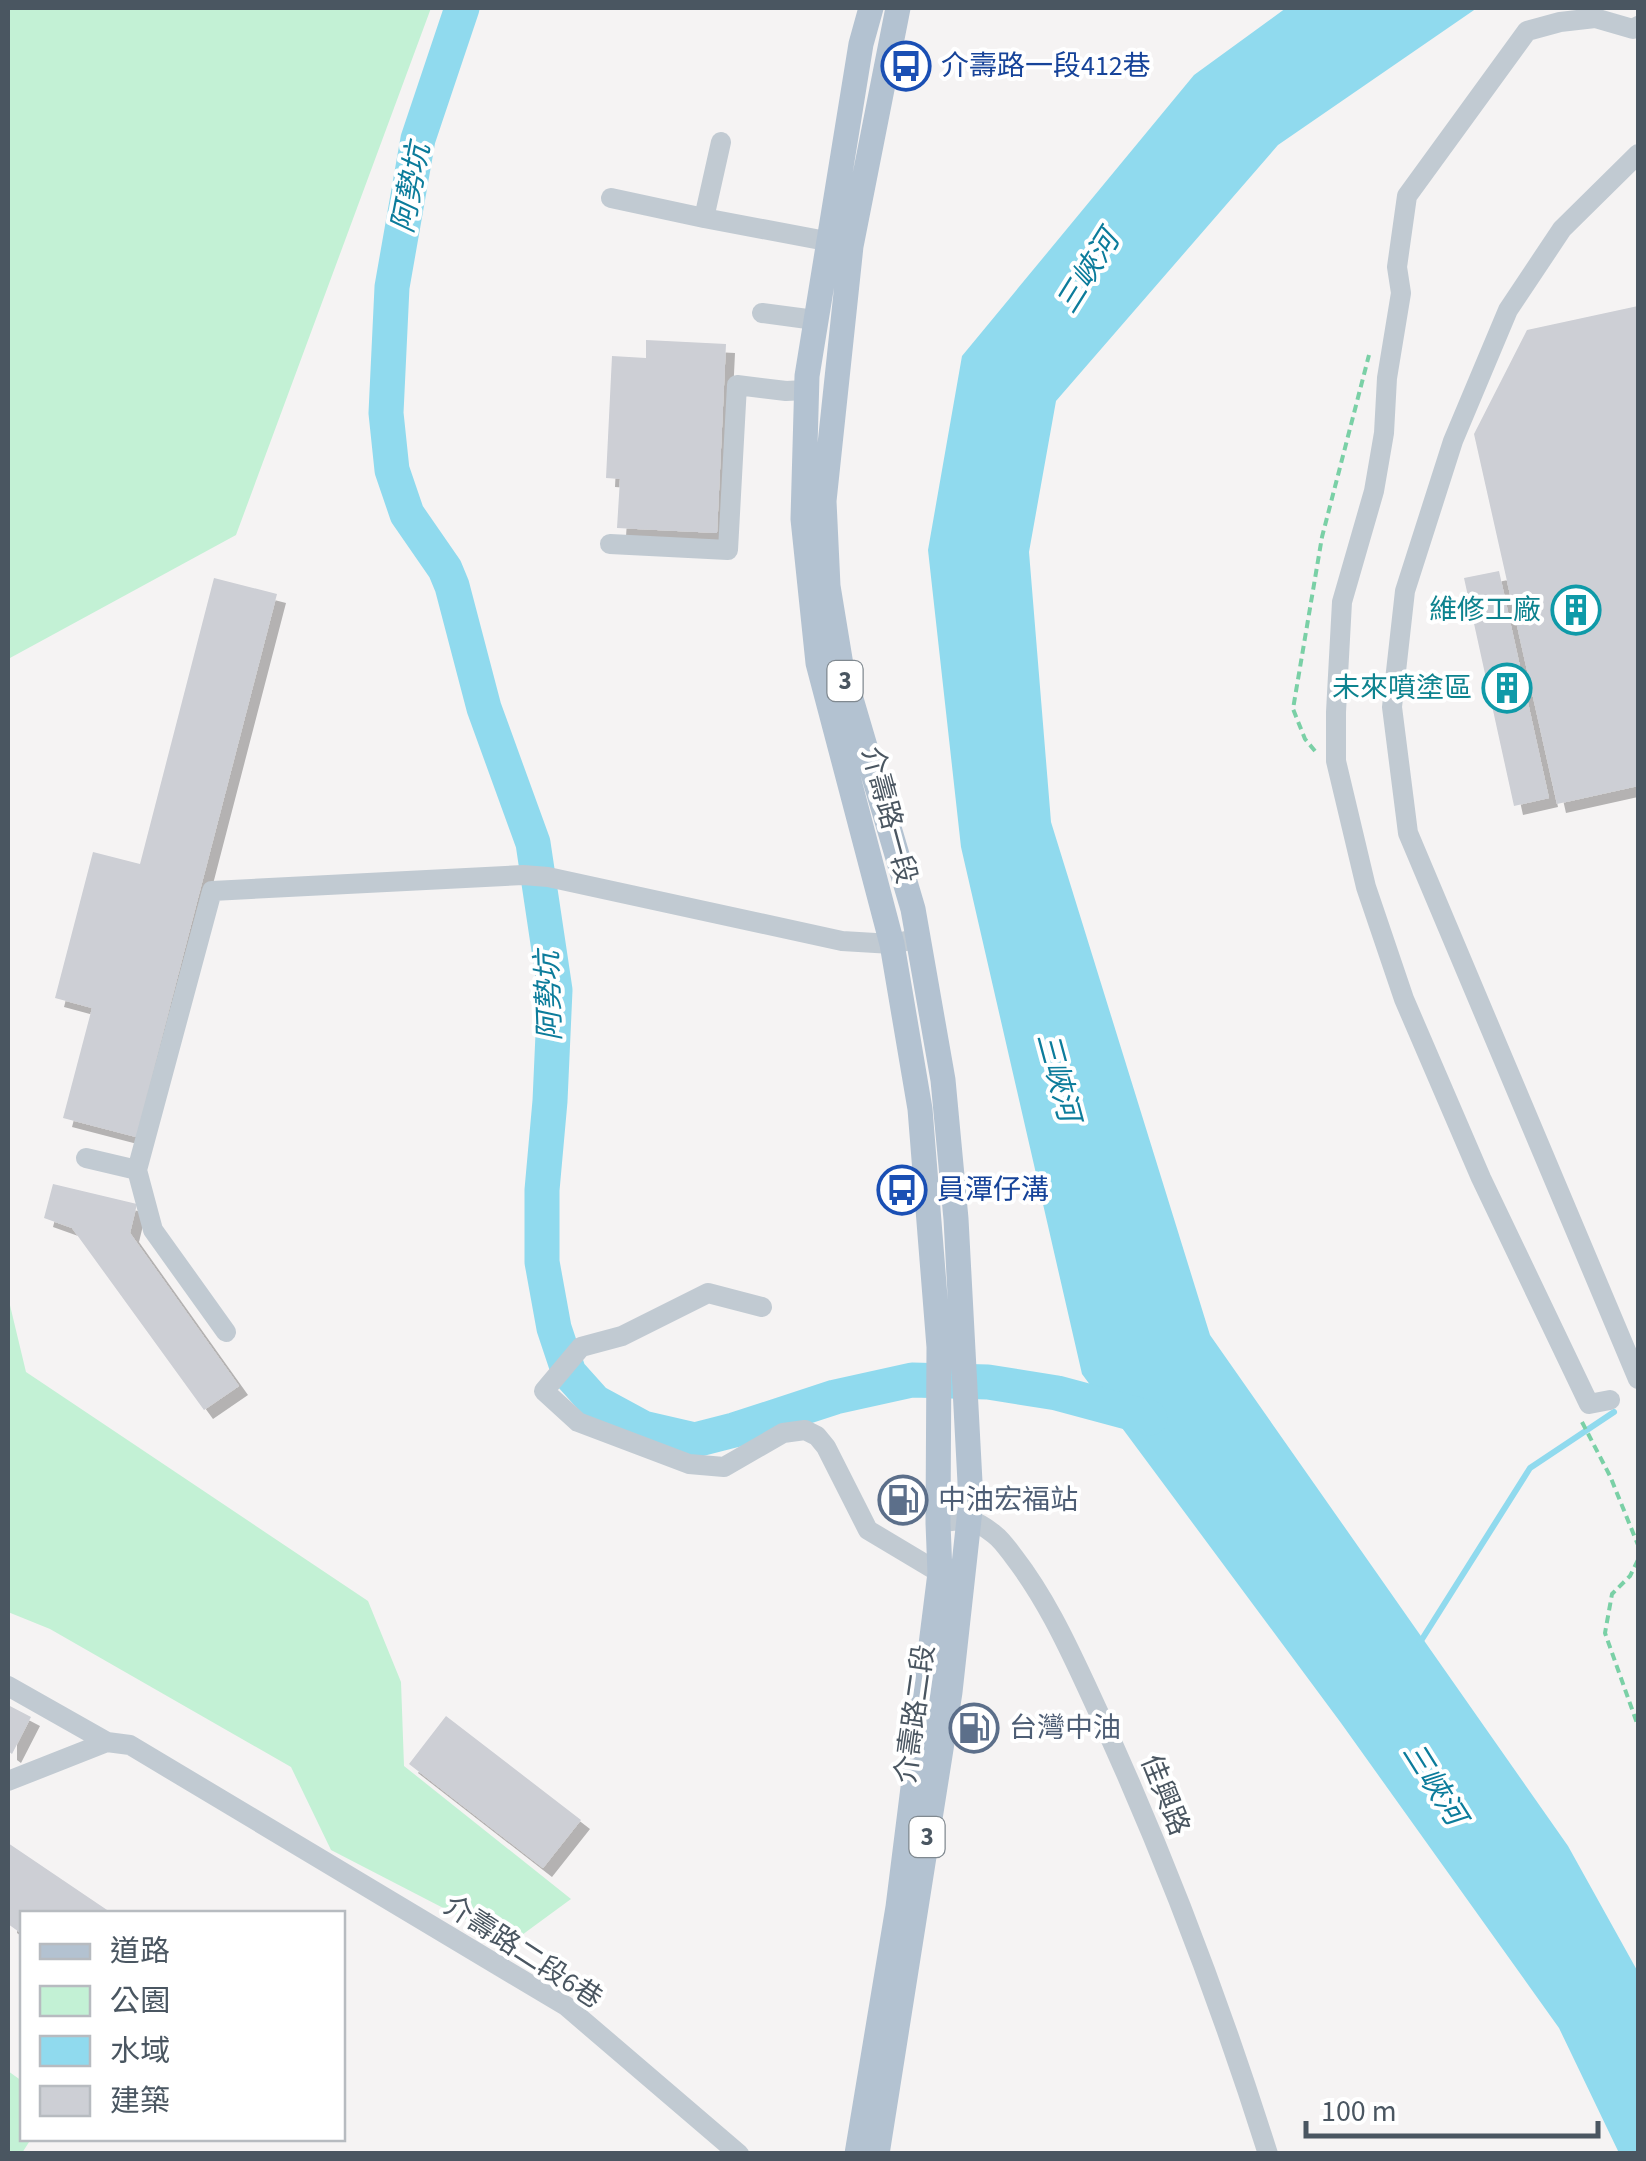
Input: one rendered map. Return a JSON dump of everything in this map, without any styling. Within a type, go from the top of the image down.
[{"type":"main road","name":"介壽路一段","points":[[871,8],[861,44],[839,243],[824,501],[828,586],[841,665],[913,909],[943,1080],[956,1219],[951,1348],[939,1433],[938,1522]]},
{"type":"main road","name":"介壽路一段","points":[[898,8],[816,320],[806,390],[802,519],[818,663],[892,944],[920,1109],[951,1348],[968,1445],[970,1518]]},
{"type":"main road","name":"介壽路二段","points":[[877,2154],[950,1692],[970,1518]]},
{"type":"main road","name":"介壽路二段","points":[[857,2154],[898,1907],[940,1573],[938,1522]]},
{"type":"street","points":[[1610,1400],[1589,1404],[1481,1178],[1404,999],[1366,887],[1340,779],[1336,712],[1342,602],[1374,492],[1384,433],[1387,378],[1401,293],[1396,267],[1407,196],[1527,32],[1560,22],[1596,18],[1633,29],[1638,26]]},
{"type":"street","points":[[704,218],[721,142]]},
{"type":"street","points":[[1638,154],[1562,229],[1508,310],[1453,441],[1406,591],[1392,707],[1408,833],[1638,1379]]},
{"type":"street","points":[[611,198],[839,243]]},
{"type":"street","points":[[762,313],[816,320]]},
{"type":"street","points":[[610,544],[728,550],[737,385],[806,390]]},
{"type":"street","points":[[226,1332],[153,1230],[136,1170],[212,892],[548,877],[842,941],[892,944],[918,938]]},
{"type":"street","points":[[86,1158],[136,1170]]},
{"type":"street","points":[[762,1307],[708,1293],[622,1336],[581,1347],[544,1391],[578,1422],[689,1464],[724,1467],[783,1434],[804,1430],[817,1436],[826,1447],[868,1530],[940,1573]]},
{"type":"street","points":[[938,1522],[970,1518]]},
{"type":"street","name":"佳興路","points":[[970,1518],[998,1536],[1033,1581],[1070,1650],[1114,1745],[1205,1969],[1268,2154]]},
{"type":"street","name":"介壽路二段6巷","points":[[8,1686],[106,1742],[130,1745],[566,2006],[739,2154]]},
{"type":"street","points":[[8,1781],[106,1742]]},
{"type":"path","points":[[1582,1424],[1610,1476],[1638,1545]]},
{"type":"path","points":[[1638,1560],[1630,1576],[1612,1594],[1605,1633],[1638,1726]]},
{"type":"green space","points":[[8,8],[431,8],[236,535],[10,658],[8,675]]},
{"type":"green space","points":[[8,1297],[26,1372],[368,1601],[401,1682],[404,1766],[571,1899],[511,1943],[331,1850],[291,1767],[50,1629],[8,1612]]},
{"type":"green space","points":[[8,2071],[20,2080],[20,2141],[30,2141],[22,2153],[8,2153]]},
{"type":"water","name":"三峽河","points":[[1286,8],[1477,8],[1278,145],[1056,401],[1029,552],[1051,822],[1210,1335],[1568,1846],[1638,1972],[1638,2153],[1619,2153],[1559,2028],[1341,1723],[1082,1374],[961,847],[928,550],[962,356],[1194,75]]},
{"type":"building","name":"維修工廠","points":[[1638,306],[1638,786],[1557,804],[1474,434],[1527,330]]},
{"type":"building","points":[[646,340],[726,344],[717,533],[617,528],[620,479],[606,478],[612,356],[646,358]]},
{"type":"building","name":"未來噴塗區","points":[[1499,571],[1549,798],[1514,806],[1464,578]]},
{"type":"building","points":[[214,578],[277,594],[136,1137],[63,1118],[92,1008],[55,998],[93,852],[140,864]]},
{"type":"building","points":[[53,1184],[137,1204],[130,1233],[239,1386],[204,1410],[72,1228],[44,1218]]},
{"type":"building","points":[[8,1705],[31,1717],[12,1754],[8,1751]]},
{"type":"building","points":[[446,1716],[581,1820],[543,1868],[409,1764]]},
{"type":"building","points":[[8,1843],[109,1911],[20,1911],[20,1933],[8,1924]]},
{"type":"waterway","name":"阿勢坑","points":[[462,8],[418,139],[392,287],[386,413],[392,470],[407,514],[445,569],[452,586],[484,708],[533,843],[555,990],[542,1190],[542,1262],[554,1328],[569,1373],[595,1402],[643,1428],[695,1440],[835,1397],[912,1380],[988,1382],[1057,1393],[1150,1418]]},
{"type":"waterway","points":[[1419,1644],[1530,1468],[1614,1412]]},
{"type":"place","name":"介壽路一段412巷","points":[[906,66]]},
{"type":"place","name":"維修工廠","points":[[1576,610]]},
{"type":"place","name":"未來噴塗區","points":[[1507,688]]},
{"type":"place","name":"員潭仔溝","points":[[902,1190]]},
{"type":"place","name":"中油宏福站","points":[[903,1500]]},
{"type":"place","name":"台灣中油","points":[[974,1728]]}]
